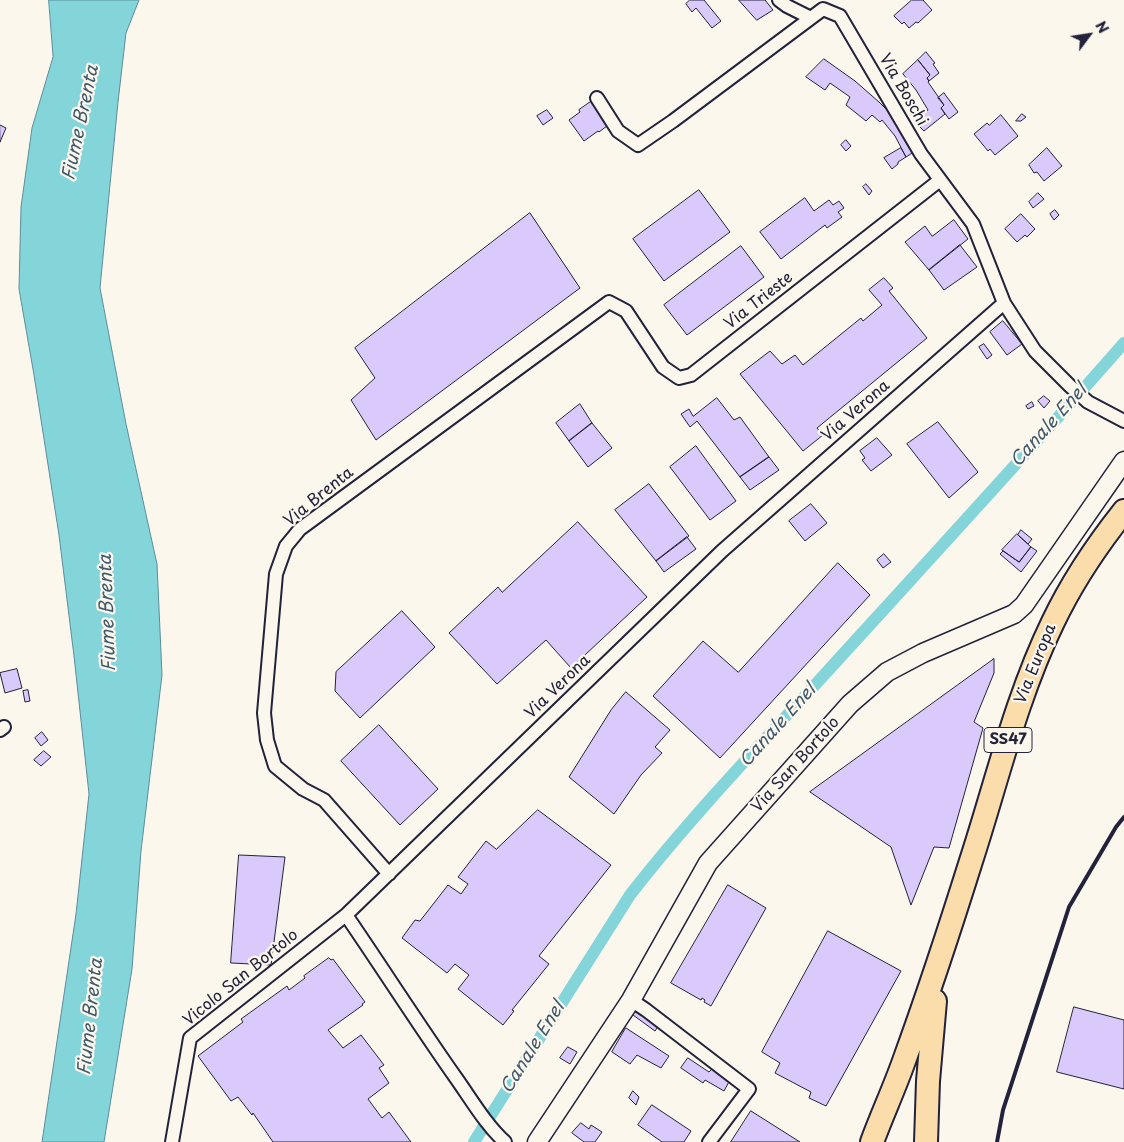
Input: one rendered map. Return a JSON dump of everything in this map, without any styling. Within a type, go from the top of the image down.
[{"type":"highway","name":"Via Europa","points":[[943,947],[1015,719],[1044,640],[1078,577],[1099,544],[1124,511]]},
{"type":"highway","name":"SS47","points":[[872,1142],[904,1062],[943,947]]},
{"type":"highway","points":[[926,1142],[931,1035],[943,947]]},
{"type":"highway","name":"SS47","points":[[885,1142],[904,1062]]},
{"type":"street","points":[[779,0],[811,18]]},
{"type":"street","name":"Via Boschi","points":[[597,98],[618,131],[638,145],[823,9],[840,16],[921,154],[973,224],[1004,303],[1035,350],[1088,402],[1124,421]]},
{"type":"street","name":"Via Trieste","points":[[609,302],[626,311],[663,367],[678,378],[692,375],[940,180]]},
{"type":"street","name":"Via Brenta","points":[[389,874],[324,800],[303,789],[275,766],[267,740],[264,713],[276,574],[286,546],[300,529],[609,302]]},
{"type":"street","name":"Via Verona","points":[[346,915],[722,551],[1004,303]]},
{"type":"street","name":"Via San Bortolo","points":[[537,1142],[631,1000],[708,863],[850,704],[887,672],[923,653],[1014,614],[1041,581],[1124,461]]},
{"type":"street","points":[[346,915],[445,1062],[502,1139]]},
{"type":"street","name":"Vicolo San Bortolo","points":[[172,1142],[190,1038],[346,915]]},
{"type":"street","points":[[631,1000],[749,1089],[710,1142]]},
{"type":"water","name":"Fiume Brenta","points":[[49,0],[139,0],[126,33],[100,288],[126,424],[157,564],[162,675],[141,851],[132,969],[104,1142],[42,1142],[76,914],[89,794],[59,535],[19,289],[21,207],[32,128],[53,57]]},
{"type":"building","points":[[690,0],[704,0],[721,21],[712,28],[696,8],[692,12],[686,4]]},
{"type":"building","points":[[739,0],[765,0],[773,10],[757,20]]},
{"type":"building","points":[[912,0],[923,0],[932,10],[918,23],[916,22],[909,28],[904,22],[902,24],[894,16]]},
{"type":"building","points":[[926,52],[935,63],[933,64],[939,73],[929,81],[927,78],[930,75],[918,60]]},
{"type":"building","points":[[824,59],[855,81],[879,102],[895,118],[917,150],[906,157],[895,136],[882,120],[880,122],[872,115],[866,121],[846,105],[850,97],[830,83],[825,90],[806,77]]},
{"type":"building","points":[[918,60],[930,75],[927,78],[928,82],[944,105],[941,108],[945,114],[924,131],[916,123],[921,120],[919,117],[928,110],[916,90],[903,74]]},
{"type":"building","points":[[944,93],[958,112],[949,119],[941,108],[944,105],[938,98]]},
{"type":"building","points":[[592,101],[605,118],[603,120],[607,126],[584,141],[569,120]]},
{"type":"building","points":[[547,110],[553,118],[543,125],[537,116]]},
{"type":"building","points":[[1022,114],[1026,117],[1021,121],[1016,121]]},
{"type":"building","points":[[1001,115],[1018,136],[995,155],[990,149],[988,151],[974,134],[987,123],[989,125]]},
{"type":"building","points":[[0,125],[6,128],[0,142]]},
{"type":"building","points":[[846,140],[851,146],[846,151],[841,145]]},
{"type":"building","points":[[901,148],[906,157],[892,169],[884,158]]},
{"type":"building","points":[[1047,148],[1062,166],[1044,181],[1037,172],[1034,173],[1029,165]]},
{"type":"building","points":[[866,184],[872,191],[869,195],[863,187]]},
{"type":"building","points":[[699,190],[730,232],[664,281],[633,239]]},
{"type":"building","points":[[1038,193],[1044,199],[1033,208],[1029,202]]},
{"type":"building","points":[[805,198],[814,211],[829,200],[833,205],[839,201],[844,208],[838,212],[842,217],[827,228],[825,225],[781,259],[760,232]]},
{"type":"building","points":[[1055,210],[1059,215],[1054,220],[1050,214]]},
{"type":"building","points":[[530,213],[580,288],[376,440],[351,400],[375,378],[355,348]]},
{"type":"building","points":[[1021,214],[1035,229],[1027,237],[1025,235],[1017,242],[1005,229]]},
{"type":"building","points":[[954,220],[968,239],[929,270],[905,242],[925,226],[932,236]]},
{"type":"building","points":[[960,245],[977,267],[944,290],[929,270]]},
{"type":"building","points":[[741,246],[764,277],[687,335],[664,305]]},
{"type":"building","points":[[884,278],[893,288],[889,291],[927,338],[817,428],[823,435],[803,451],[740,374],[770,351],[782,364],[795,355],[803,365],[861,318],[863,321],[882,305],[869,290]]},
{"type":"building","points":[[1003,321],[1022,344],[1007,355],[990,332]]},
{"type":"building","points":[[984,344],[992,355],[987,359],[979,347]]},
{"type":"building","points":[[1044,396],[1050,401],[1044,408],[1038,401]]},
{"type":"building","points":[[717,398],[734,420],[740,417],[769,457],[740,477],[697,421],[690,427],[681,414],[689,409],[693,416]]},
{"type":"building","points":[[1032,402],[1034,406],[1028,409],[1026,406]]},
{"type":"building","points":[[580,404],[592,423],[569,441],[556,423]]},
{"type":"building","points":[[938,422],[978,472],[949,498],[907,444]]},
{"type":"building","points":[[592,423],[612,448],[588,467],[569,441]]},
{"type":"building","points":[[877,438],[892,455],[871,471],[862,460],[865,458],[860,451]]},
{"type":"building","points":[[696,446],[736,501],[710,520],[670,467]]},
{"type":"building","points":[[769,457],[779,470],[750,490],[740,477]]},
{"type":"building","points":[[649,484],[689,536],[656,561],[615,510]]},
{"type":"building","points":[[811,504],[827,523],[805,541],[789,521]]},
{"type":"building","points":[[578,522],[647,597],[571,668],[546,640],[497,684],[449,633],[498,587],[502,592]]},
{"type":"building","points":[[1021,530],[1032,539],[1028,544],[1018,535]]},
{"type":"building","points":[[1017,534],[1031,547],[1019,562],[1002,550]]},
{"type":"building","points":[[687,537],[696,549],[664,572],[656,561]]},
{"type":"building","points":[[1031,547],[1037,551],[1021,572],[1000,554],[1003,551],[1019,562]]},
{"type":"building","points":[[884,554],[891,562],[883,568],[877,560]]},
{"type":"building","points":[[838,563],[870,595],[720,758],[653,696],[703,641],[738,672]]},
{"type":"building","points":[[402,611],[435,647],[360,718],[335,691],[336,672]]},
{"type":"building","points":[[994,659],[994,673],[974,722],[983,728],[949,848],[934,847],[911,905],[891,847],[810,792]]},
{"type":"building","points":[[17,669],[22,688],[5,693],[0,673]]},
{"type":"building","points":[[28,690],[30,701],[25,702],[23,691]]},
{"type":"building","points":[[626,692],[670,730],[655,747],[662,753],[641,775],[614,814],[569,777],[611,710]]},
{"type":"building","points":[[379,725],[438,789],[400,825],[341,761]]},
{"type":"building","points":[[42,732],[48,740],[41,746],[35,738]]},
{"type":"building","points":[[44,751],[51,757],[41,766],[34,760]]},
{"type":"building","points":[[538,810],[611,865],[539,956],[549,964],[512,1010],[514,1011],[503,1025],[458,989],[469,975],[455,964],[447,973],[402,938],[415,920],[420,921],[448,885],[461,894],[468,884],[458,877],[486,841],[496,849]]},
{"type":"building","points":[[239,855],[285,857],[271,965],[231,963]]},
{"type":"building","points":[[728,885],[766,908],[711,1006],[704,1002],[705,1000],[702,998],[701,1000],[671,983]]},
{"type":"building","points":[[828,931],[901,971],[826,1106],[809,1098],[811,1092],[775,1073],[780,1063],[762,1052]]},
{"type":"building","points":[[329,958],[333,959],[365,1002],[328,1030],[343,1048],[361,1035],[384,1065],[379,1068],[389,1083],[368,1099],[382,1118],[389,1112],[411,1142],[273,1142],[253,1113],[252,1115],[238,1097],[231,1101],[198,1056],[243,1022],[241,1019],[287,986],[289,990],[305,978],[304,976]]},
{"type":"building","points":[[638,1006],[661,1022],[655,1031],[633,1015]]},
{"type":"building","points":[[1074,1007],[1124,1020],[1124,1089],[1057,1072]]},
{"type":"building","points":[[626,1028],[669,1056],[661,1068],[637,1055],[630,1064],[612,1052]]},
{"type":"building","points":[[568,1047],[577,1052],[570,1064],[560,1058]]},
{"type":"building","points":[[688,1058],[709,1072],[712,1069],[730,1080],[724,1091],[705,1080],[703,1083],[681,1068]]},
{"type":"building","points":[[633,1091],[639,1097],[636,1105],[629,1098]]},
{"type":"building","points":[[652,1105],[691,1131],[684,1142],[662,1142],[638,1125]]},
{"type":"building","points":[[751,1111],[800,1142],[731,1142]]},
{"type":"building","points":[[581,1123],[589,1129],[591,1125],[602,1132],[595,1142],[584,1142],[572,1133]]},
{"type":"waterway","name":"Canale Enel","points":[[474,1142],[630,895],[653,866],[725,783],[1124,343]]},
{"type":"railway","points":[[997,1142],[1003,1110],[1069,907],[1116,827],[1124,817]]}]
